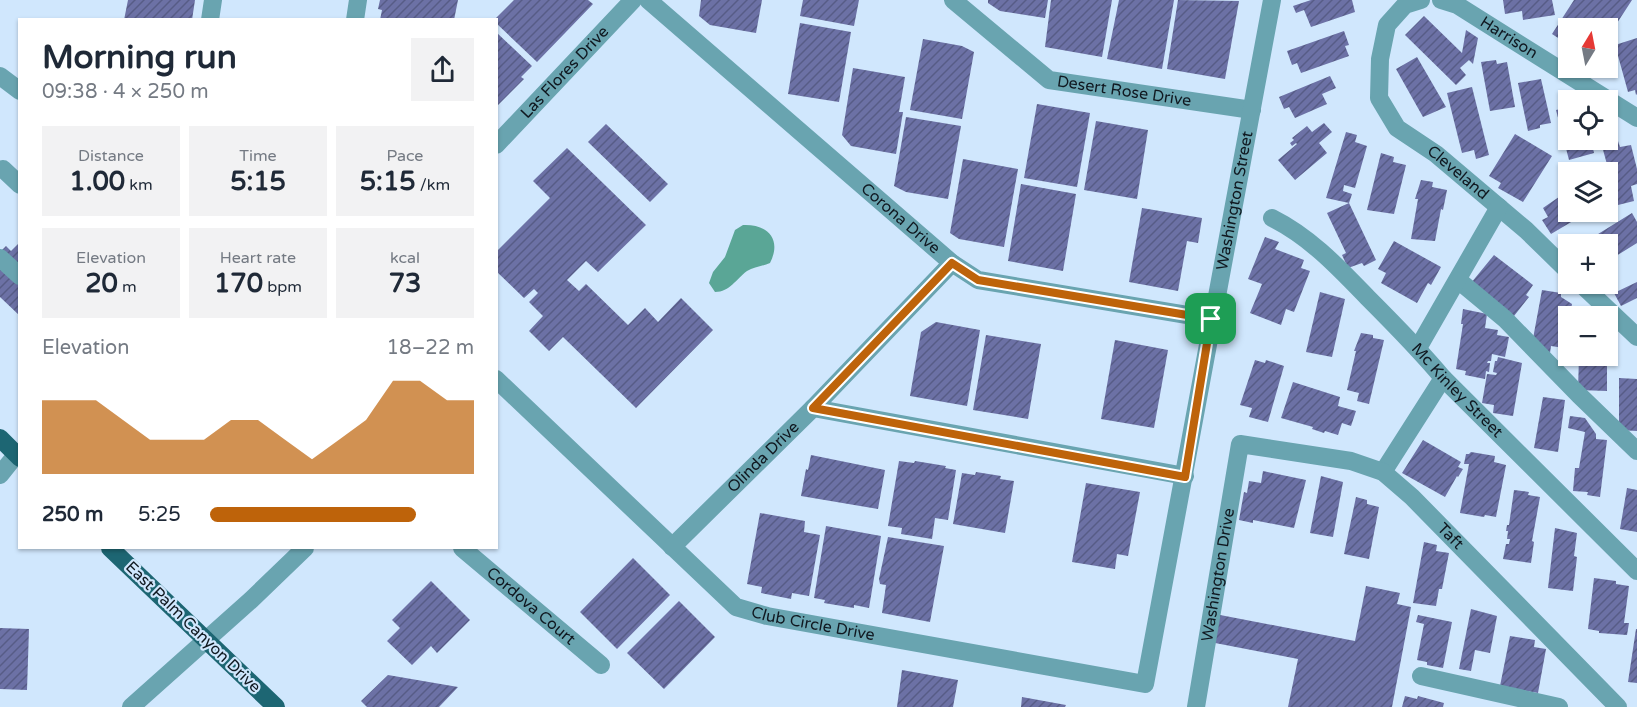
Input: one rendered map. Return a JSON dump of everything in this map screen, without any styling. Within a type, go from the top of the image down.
[{"type":"main road","points":[[0,438],[18,456]]},
{"type":"main road","name":"East Palm Canyon Drive","points":[[111,549],[276,707]]},
{"type":"street","points":[[210,18],[213,0]]},
{"type":"street","points":[[355,18],[358,0]]},
{"type":"street","name":"Las Flores Drive","points":[[498,143],[633,0]]},
{"type":"street","name":"Corona Drive","points":[[648,0],[952,263],[978,280],[1211,319]]},
{"type":"street","name":"Desert Rose Drive","points":[[953,0],[1049,80],[1252,110]]},
{"type":"street","name":"Washington Street","points":[[1145,684],[1272,0]]},
{"type":"street","name":"Cleveland","points":[[1421,0],[1405,5],[1387,25],[1380,59],[1379,98],[1397,128],[1436,154],[1526,230],[1558,261]]},
{"type":"street","name":"Harrison","points":[[1441,0],[1457,4],[1637,118]]},
{"type":"street","points":[[1,168],[18,183]]},
{"type":"street","points":[[1418,348],[1499,207]]},
{"type":"street","name":"Mc Kinley Street","points":[[1272,218],[1295,230],[1331,260],[1418,348],[1443,378],[1637,571]]},
{"type":"street","points":[[0,258],[18,274]]},
{"type":"street","name":"Olinda Drive","points":[[672,547],[813,408],[952,263]]},
{"type":"street","points":[[1458,280],[1505,318],[1637,451]]},
{"type":"street","points":[[1591,294],[1637,338]]},
{"type":"street","points":[[1383,472],[1443,378]]},
{"type":"street","name":"Club Circle Drive","points":[[498,381],[736,607],[767,616],[1145,684]]},
{"type":"street","points":[[813,408],[1185,477]]},
{"type":"street","name":"Taft","points":[[1240,444],[1351,461],[1383,472],[1412,497],[1618,707]]},
{"type":"street","name":"Washington Drive","points":[[1196,707],[1240,444]]},
{"type":"street","points":[[0,475],[18,456]]},
{"type":"street","points":[[131,707],[304,549]]},
{"type":"street","name":"Cordova Court","points":[[463,549],[601,665]]},
{"type":"street","points":[[1422,676],[1559,707]]},
{"type":"shaded area","points":[[743,225],[759,227],[770,235],[774,247],[770,263],[747,271],[725,290],[715,292],[709,283],[713,272],[725,257],[735,230]]},
{"type":"building","points":[[128,0],[195,0],[192,18],[124,18]]},
{"type":"building","points":[[380,0],[458,0],[454,18],[380,18],[382,10],[378,9]]},
{"type":"building","points":[[514,0],[588,0],[593,4],[537,62],[498,25],[498,18],[496,18]]},
{"type":"building","points":[[701,0],[762,0],[756,33],[710,25],[699,16]]},
{"type":"building","points":[[803,0],[859,0],[854,26],[800,16]]},
{"type":"building","points":[[988,0],[1048,0],[1045,18],[1000,11],[988,3]]},
{"type":"building","points":[[1051,0],[1112,0],[1102,57],[1045,47]]},
{"type":"building","points":[[1119,0],[1174,0],[1162,69],[1107,59]]},
{"type":"building","points":[[1178,0],[1239,1],[1225,79],[1167,69]]},
{"type":"building","points":[[1311,0],[1352,0],[1355,12],[1311,27],[1304,10],[1296,13],[1293,6]]},
{"type":"building","points":[[1503,0],[1552,0],[1555,15],[1523,20],[1522,11],[1505,14]]},
{"type":"building","points":[[1574,0],[1632,0],[1618,22],[1618,18],[1562,18]]},
{"type":"building","points":[[1424,16],[1462,53],[1466,30],[1478,38],[1473,64],[1469,60],[1460,68],[1466,75],[1456,85],[1405,35]]},
{"type":"building","points":[[800,23],[851,32],[839,102],[788,94]]},
{"type":"building","points":[[1558,25],[1558,38],[1552,34]]},
{"type":"building","points":[[1344,31],[1349,45],[1345,46],[1349,56],[1301,73],[1297,63],[1292,65],[1287,51]]},
{"type":"building","points":[[498,34],[532,66],[521,77],[524,79],[498,105]]},
{"type":"building","points":[[1637,38],[1636,95],[1635,90],[1628,92],[1618,56],[1618,44]]},
{"type":"building","points":[[923,39],[962,46],[974,52],[962,119],[910,110]]},
{"type":"building","points":[[1417,57],[1446,107],[1423,117],[1396,69]]},
{"type":"building","points":[[1496,60],[1497,64],[1507,62],[1515,107],[1490,111],[1481,62]]},
{"type":"building","points":[[853,68],[905,77],[899,112],[903,112],[896,154],[851,146],[842,135]]},
{"type":"building","points":[[1330,76],[1336,88],[1322,94],[1327,104],[1295,118],[1289,107],[1284,109],[1279,97]]},
{"type":"building","points":[[1541,79],[1551,123],[1528,131],[1518,83]]},
{"type":"building","points":[[1472,87],[1489,155],[1476,159],[1474,150],[1462,153],[1447,93]]},
{"type":"building","points":[[1037,104],[1090,113],[1077,187],[1024,178]]},
{"type":"building","points":[[906,117],[961,126],[948,199],[906,192],[894,186]]},
{"type":"building","points":[[1096,121],[1148,130],[1137,199],[1084,190]]},
{"type":"building","points":[[1324,123],[1332,132],[1319,143],[1327,153],[1295,180],[1278,160],[1297,144],[1292,146],[1290,143],[1294,140],[1292,138],[1307,126],[1312,132]]},
{"type":"building","points":[[606,124],[668,184],[650,202],[588,142]]},
{"type":"building","points":[[1346,132],[1357,135],[1355,142],[1367,146],[1355,188],[1344,185],[1343,191],[1352,194],[1349,203],[1326,198]]},
{"type":"building","points":[[1515,134],[1552,156],[1523,202],[1498,188],[1501,183],[1489,176]]},
{"type":"building","points":[[1618,141],[1620,147],[1631,145],[1637,169],[1637,184],[1631,186],[1634,201],[1618,205],[1618,162],[1606,162],[1603,150],[1618,150]]},
{"type":"building","points":[[567,148],[646,225],[598,272],[586,261],[567,280],[579,291],[586,284],[628,325],[645,308],[658,322],[681,298],[713,330],[636,408],[563,337],[549,351],[529,331],[543,316],[529,302],[538,293],[534,289],[524,298],[498,273],[498,250],[550,198],[533,181]]},
{"type":"building","points":[[1566,150],[1593,150],[1594,153],[1569,160]]},
{"type":"building","points":[[1381,153],[1394,157],[1393,162],[1406,165],[1394,214],[1367,210]]},
{"type":"building","points":[[963,159],[1018,169],[1004,247],[959,239],[950,233]]},
{"type":"building","points":[[1421,180],[1433,182],[1432,187],[1447,190],[1435,241],[1411,239],[1418,199],[1415,199]]},
{"type":"building","points":[[1021,184],[1076,194],[1063,271],[1008,261]]},
{"type":"building","points":[[1558,198],[1558,222],[1571,222],[1551,234],[1542,220],[1548,217],[1543,208]]},
{"type":"building","points":[[1349,203],[1376,260],[1364,266],[1362,263],[1348,268],[1342,255],[1346,253],[1327,213]]},
{"type":"building","points":[[1142,208],[1202,218],[1198,243],[1187,241],[1178,291],[1129,282]]},
{"type":"building","points":[[1632,213],[1637,222],[1637,243],[1618,255],[1618,234],[1598,234]]},
{"type":"building","points":[[1265,237],[1279,242],[1275,249],[1304,260],[1301,268],[1310,271],[1294,312],[1286,309],[1281,325],[1250,313],[1262,284],[1248,279]]},
{"type":"building","points":[[1394,241],[1441,267],[1431,285],[1428,283],[1417,303],[1381,283],[1386,273],[1378,269]]},
{"type":"building","points":[[18,244],[18,314],[0,297],[0,252],[6,246],[11,251]]},
{"type":"building","points":[[1494,255],[1533,285],[1526,295],[1529,297],[1514,316],[1471,283]]},
{"type":"building","points":[[1637,282],[1637,298],[1621,306],[1615,294],[1618,294],[1618,291]]},
{"type":"building","points":[[1542,290],[1561,294],[1561,297],[1572,304],[1572,306],[1558,306],[1558,347],[1551,346],[1550,353],[1532,344]]},
{"type":"building","points":[[1320,292],[1345,299],[1332,357],[1306,352]]},
{"type":"building","points":[[1463,309],[1487,314],[1485,328],[1498,330],[1497,335],[1509,337],[1505,357],[1492,354],[1491,361],[1487,363],[1490,363],[1489,372],[1486,371],[1485,379],[1465,375],[1466,371],[1456,369]]},
{"type":"building","points":[[936,322],[980,330],[967,406],[910,396],[921,332]]},
{"type":"building","points":[[1361,333],[1384,340],[1369,404],[1357,401],[1359,393],[1347,390],[1356,351],[1354,351]]},
{"type":"building","points":[[986,335],[1041,344],[1028,419],[973,410]]},
{"type":"building","points":[[1115,340],[1168,350],[1154,428],[1101,419]]},
{"type":"building","points":[[1498,357],[1522,363],[1513,416],[1493,413],[1494,405],[1482,403],[1487,374],[1496,375],[1497,373],[1493,372]]},
{"type":"building","points":[[1255,360],[1265,363],[1266,360],[1284,366],[1268,422],[1249,417],[1252,408],[1240,405]]},
{"type":"building","points":[[1579,366],[1607,366],[1607,391],[1578,390]]},
{"type":"building","points":[[1619,378],[1637,379],[1637,431],[1619,430]]},
{"type":"building","points":[[1293,382],[1340,397],[1338,406],[1356,411],[1351,426],[1342,423],[1338,435],[1325,431],[1324,433],[1312,429],[1313,427],[1281,418]]},
{"type":"building","points":[[1543,397],[1565,400],[1558,452],[1534,448]]},
{"type":"building","points":[[1570,416],[1585,418],[1596,434],[1596,439],[1607,440],[1600,497],[1587,495],[1588,492],[1573,491],[1575,468],[1579,468],[1585,432],[1568,428]]},
{"type":"building","points":[[1423,440],[1461,462],[1458,467],[1463,469],[1445,497],[1402,473]]},
{"type":"building","points":[[1471,452],[1495,456],[1494,462],[1506,465],[1496,517],[1460,513],[1469,464],[1464,464],[1466,454]]},
{"type":"building","points":[[811,455],[885,470],[878,509],[801,496]]},
{"type":"building","points":[[899,461],[914,463],[915,461],[956,470],[948,520],[935,518],[932,539],[901,534],[902,528],[888,526]]},
{"type":"building","points":[[1263,471],[1306,480],[1294,528],[1253,520],[1253,523],[1239,520],[1244,492],[1247,493],[1249,481],[1261,483]]},
{"type":"building","points":[[976,472],[1001,476],[1000,479],[1014,481],[1005,533],[953,524],[962,473],[975,475]]},
{"type":"building","points":[[1321,476],[1343,482],[1333,537],[1310,533]]},
{"type":"building","points":[[1086,483],[1140,492],[1128,556],[1117,554],[1115,569],[1072,562]]},
{"type":"building","points":[[1627,488],[1637,490],[1637,532],[1620,529]]},
{"type":"building","points":[[1514,490],[1529,492],[1528,495],[1540,497],[1532,541],[1534,542],[1531,563],[1503,559],[1506,544],[1509,544],[1510,539],[1507,539],[1508,531],[1506,531]]},
{"type":"building","points":[[1356,497],[1367,500],[1367,504],[1379,507],[1369,559],[1344,554]]},
{"type":"building","points":[[760,513],[805,521],[804,532],[820,535],[809,596],[792,593],[791,599],[761,593],[762,587],[747,584]]},
{"type":"building","points":[[826,526],[881,536],[869,608],[824,603],[825,600],[814,598]]},
{"type":"building","points":[[1555,528],[1577,533],[1573,591],[1548,588]]},
{"type":"building","points":[[888,537],[944,546],[930,622],[882,613],[886,585],[880,584],[879,579]]},
{"type":"building","points":[[1424,542],[1437,545],[1436,551],[1449,553],[1436,606],[1413,603]]},
{"type":"building","points":[[633,558],[670,595],[617,649],[580,612]]},
{"type":"building","points":[[1594,578],[1616,581],[1616,584],[1629,586],[1624,623],[1629,623],[1627,635],[1599,633],[1599,631],[1588,629]]},
{"type":"building","points":[[431,581],[470,620],[437,653],[431,646],[412,665],[387,641],[400,628],[392,620]]},
{"type":"building","points":[[1366,586],[1400,593],[1397,604],[1411,607],[1392,707],[1288,707],[1298,659],[1210,642],[1215,614],[1355,641]]},
{"type":"building","points":[[679,601],[715,637],[664,689],[627,653]]},
{"type":"building","points":[[1471,609],[1497,616],[1490,653],[1475,650],[1471,671],[1459,669]]},
{"type":"building","points":[[1418,615],[1452,622],[1443,668],[1427,665],[1427,662],[1417,660],[1424,624],[1416,622]]},
{"type":"building","points":[[0,628],[29,629],[27,690],[0,689]]},
{"type":"building","points":[[1637,629],[1637,683],[1628,682]]},
{"type":"building","points":[[1510,636],[1535,640],[1534,647],[1546,649],[1538,693],[1500,686]]},
{"type":"building","points":[[902,670],[958,680],[953,707],[897,707]]},
{"type":"building","points":[[388,675],[458,687],[439,707],[367,707],[361,701]]},
{"type":"building","points":[[1405,696],[1417,699],[1418,696],[1444,703],[1443,707],[1402,707]]},
{"type":"building","points":[[1022,697],[1066,705],[1065,707],[1021,707]]},
{"type":"route","points":[[952,263],[978,280],[1211,319],[1185,477],[813,408],[952,263]]}]
